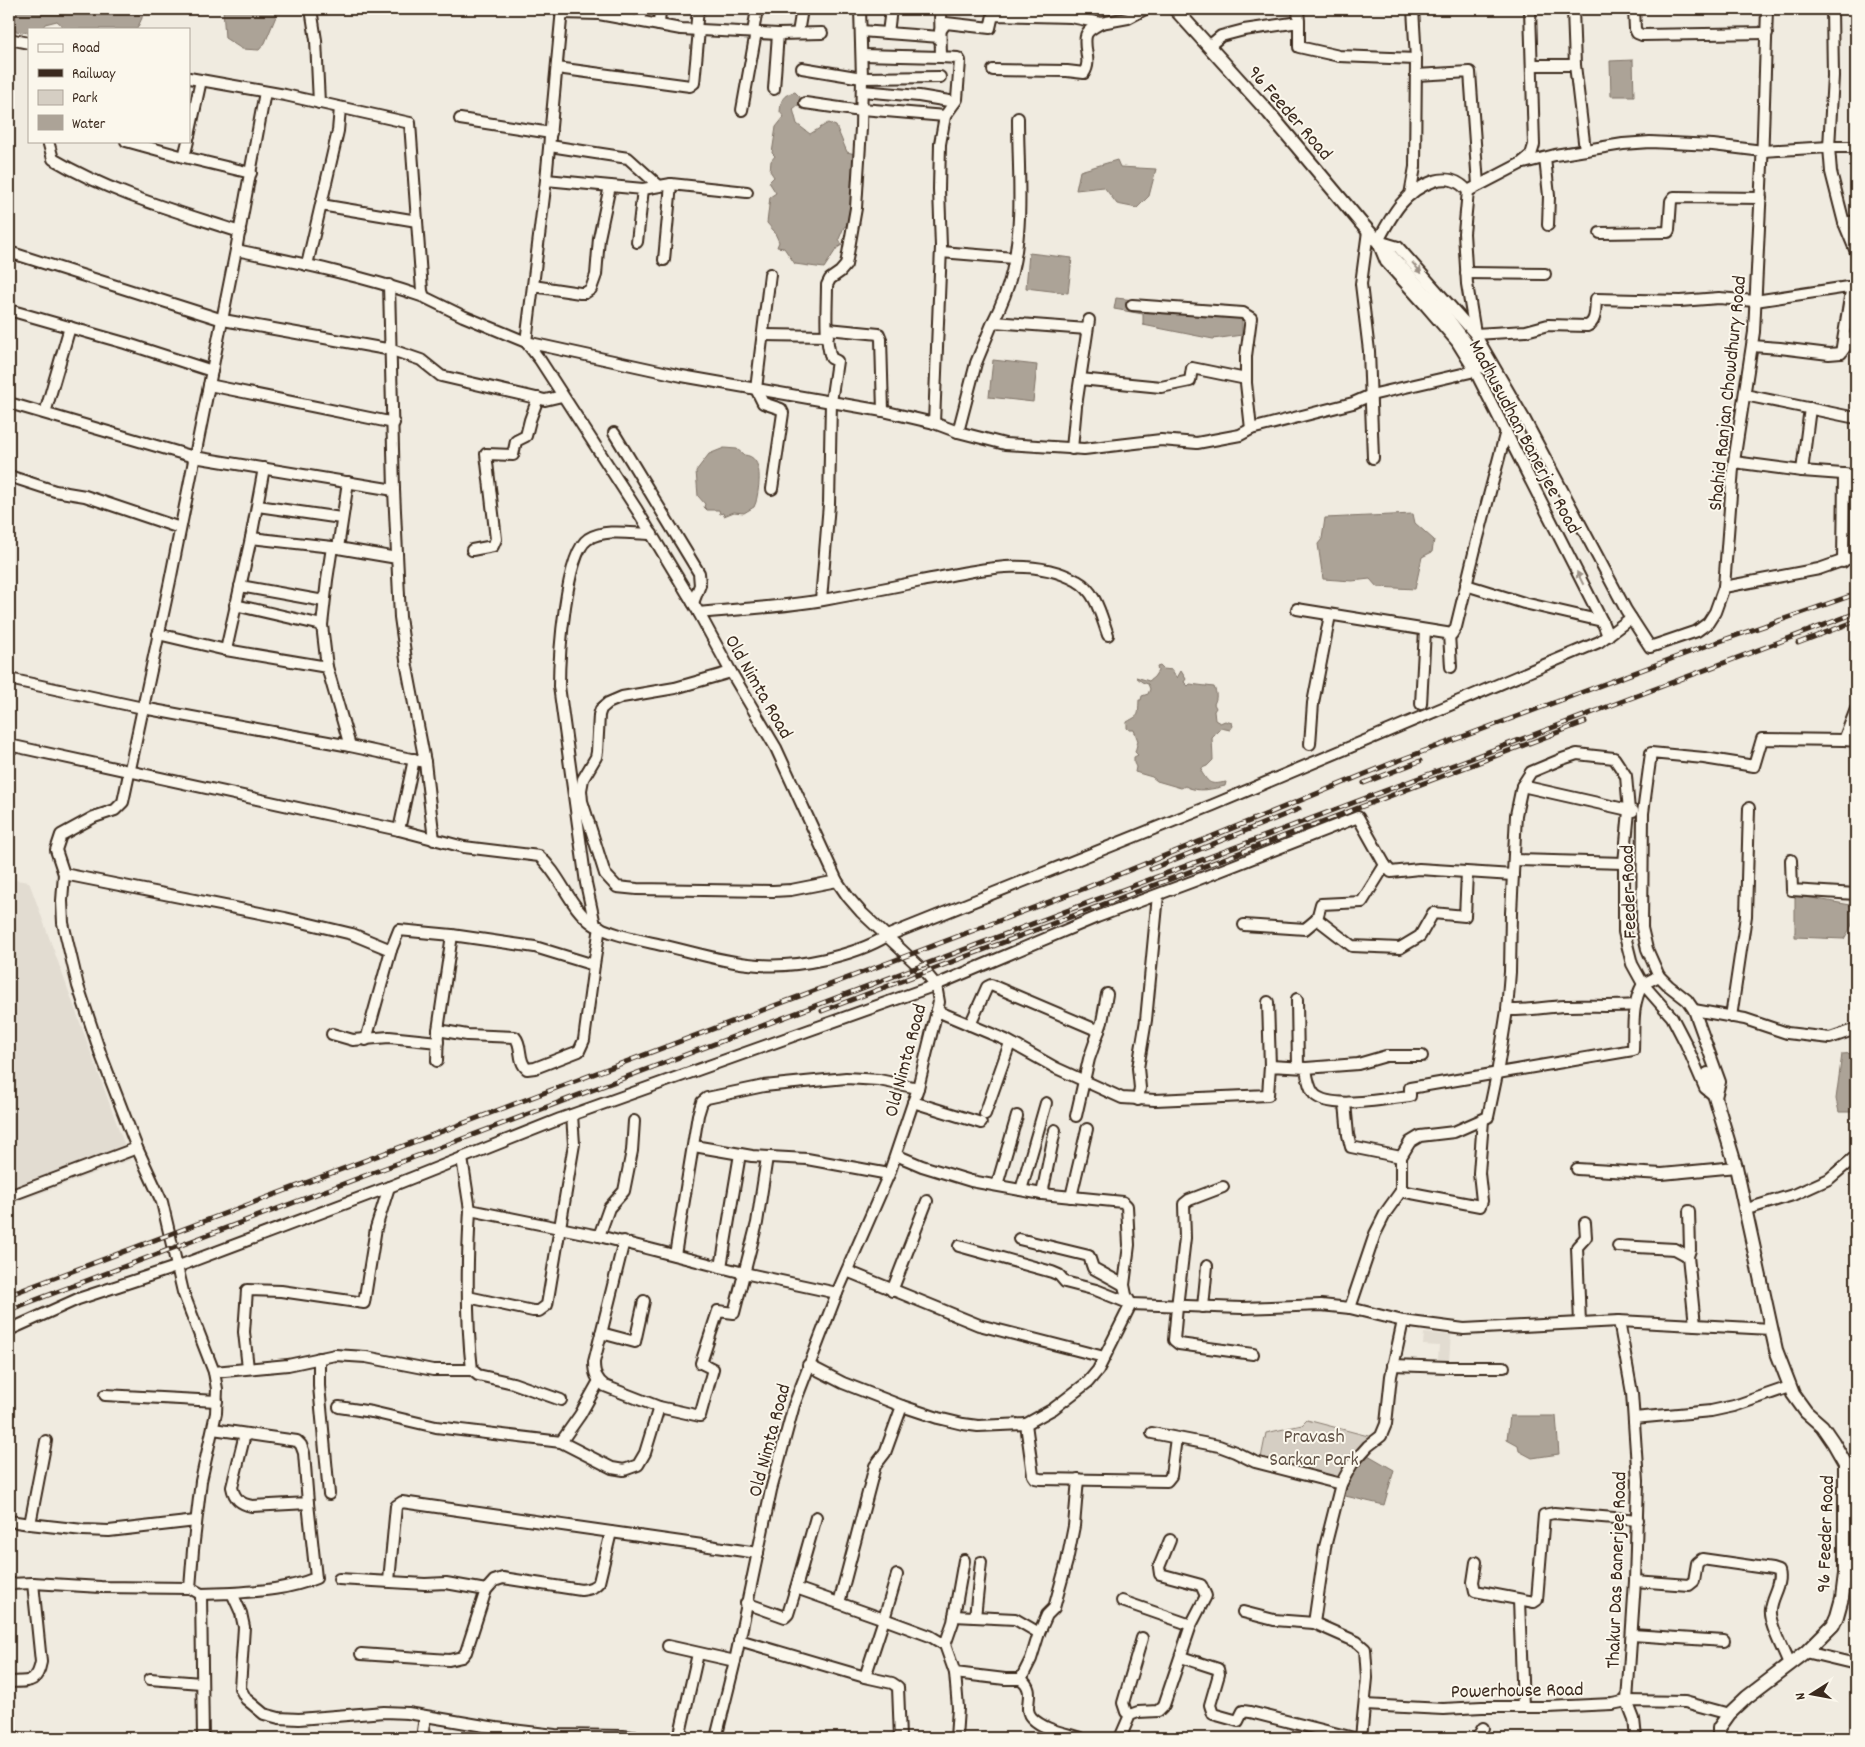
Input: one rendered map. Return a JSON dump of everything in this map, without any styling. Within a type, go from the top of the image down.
[{"type":"main road","name":"96 Feeder Road","points":[[1174,9],[1269,113],[1368,231],[1456,330],[1479,369]]},
{"type":"main road","name":"96 Feeder Road","points":[[1708,1074],[1747,1209],[1771,1329],[1789,1387],[1806,1412],[1822,1426],[1845,1463],[1850,1535],[1842,1598],[1833,1625],[1806,1652],[1729,1714],[1720,1728],[1719,1738]]},
{"type":"street","points":[[312,9],[316,40],[319,103]]},
{"type":"street","points":[[640,21],[642,9]]},
{"type":"street","points":[[659,25],[660,9]]},
{"type":"street","points":[[557,68],[690,86],[694,83],[698,9]]},
{"type":"street","points":[[742,110],[757,9]]},
{"type":"street","points":[[798,33],[802,9]]},
{"type":"street","points":[[821,600],[829,504],[831,402],[836,361],[830,357],[828,281],[846,265],[856,208],[862,110],[860,9]]},
{"type":"street","points":[[888,32],[890,9]]},
{"type":"street","points":[[940,9],[941,57]]},
{"type":"street","points":[[940,34],[946,23],[990,28],[993,15],[1071,17],[1101,23],[1128,18],[1145,9]]},
{"type":"street","points":[[1298,9],[1299,47],[1339,56],[1416,59]]},
{"type":"street","points":[[1410,195],[1415,167],[1416,59],[1413,9]]},
{"type":"street","points":[[1468,190],[1520,164],[1532,155],[1534,145],[1530,9]]},
{"type":"street","points":[[1573,9],[1575,65],[1586,150]]},
{"type":"street","points":[[1634,9],[1635,29],[1637,33],[1642,35],[1768,33]]},
{"type":"street","name":"Shahid Ranjan Chowdhury Road","points":[[1647,644],[1697,631],[1708,624],[1715,612],[1724,587],[1734,462],[1754,332],[1768,33],[1767,9]]},
{"type":"street","points":[[1832,9],[1833,76],[1829,147],[1831,172],[1844,223],[1856,252]]},
{"type":"street","points":[[526,342],[550,146],[562,11],[599,14],[681,29],[778,34],[822,33]]},
{"type":"street","points":[[1209,46],[1221,36],[1244,30],[1299,22]]},
{"type":"street","points":[[993,70],[1067,70],[1084,72],[1088,67],[1086,36],[1090,30],[1101,23]]},
{"type":"street","points":[[861,30],[940,34]]},
{"type":"street","points":[[774,88],[778,34]]},
{"type":"street","points":[[9,39],[28,43]]},
{"type":"street","points":[[862,55],[959,58],[957,99],[945,116],[939,157],[941,252],[934,423]]},
{"type":"street","points":[[1532,66],[1575,65]]},
{"type":"street","points":[[802,68],[862,78],[940,77]]},
{"type":"street","points":[[1416,75],[1470,72],[1478,186]]},
{"type":"street","points":[[190,78],[410,123],[424,297]]},
{"type":"street","points":[[190,131],[201,80]]},
{"type":"street","points":[[862,91],[919,96],[955,102]]},
{"type":"street","points":[[190,1588],[204,1462],[213,1429],[217,1401],[214,1372],[183,1292],[179,1266],[162,1202],[137,1148],[101,1055],[76,977],[64,923],[62,901],[64,874],[56,850],[61,835],[94,817],[119,808],[123,802],[223,320],[265,92]]},
{"type":"street","points":[[805,103],[862,110],[945,116]]},
{"type":"street","points":[[307,265],[338,131],[340,108]]},
{"type":"street","points":[[958,432],[976,363],[1010,282],[1018,225],[1018,118]]},
{"type":"street","points":[[460,119],[551,133]]},
{"type":"street","points":[[48,142],[53,160],[75,173],[118,191],[240,232]]},
{"type":"street","points":[[129,142],[184,158],[251,173]]},
{"type":"street","points":[[184,158],[188,142]]},
{"type":"street","points":[[1520,164],[1586,150],[1650,142],[1713,145],[1763,151],[1856,147]]},
{"type":"street","points":[[550,146],[628,158],[658,185]]},
{"type":"street","points":[[1545,158],[1550,196],[1548,225]]},
{"type":"street","points":[[1378,241],[1398,208],[1410,195],[1421,186],[1444,178],[1462,183],[1468,190],[1464,233],[1466,273],[1475,334],[1526,331],[1548,325],[1587,326],[1594,320],[1596,299],[1680,302],[1719,298],[1755,301],[1848,286],[1851,291],[1841,353]]},
{"type":"street","points":[[546,180],[643,189],[671,184],[747,192]]},
{"type":"street","points":[[664,260],[671,184]]},
{"type":"street","points":[[533,286],[580,293],[585,293],[591,289],[596,275],[599,238],[610,186]]},
{"type":"street","points":[[637,242],[643,189]]},
{"type":"street","points":[[1600,233],[1668,232],[1670,230],[1671,201],[1674,197],[1761,198]]},
{"type":"street","points":[[321,205],[417,221]]},
{"type":"street","points":[[1844,223],[1856,221]]},
{"type":"street","points":[[1368,231],[1361,284],[1369,351],[1373,458]]},
{"type":"street","name":"Madhusudhan Banerjee Road","points":[[1378,241],[1398,247],[1475,334],[1526,420],[1628,614],[1647,644]]},
{"type":"street","name":"Madhusudhan Banerjee Road","points":[[1378,241],[1386,262],[1479,369],[1506,431],[1608,636]]},
{"type":"street","points":[[236,250],[389,285],[424,297],[462,316],[526,342],[682,376],[883,411],[934,423],[958,432],[1005,444],[1072,449],[1161,440],[1197,443],[1240,435],[1251,430],[1353,403],[1371,395],[1479,369]]},
{"type":"street","points":[[9,252],[223,320],[392,350],[421,360],[441,376],[545,400],[562,396]]},
{"type":"street","points":[[941,252],[1014,258]]},
{"type":"street","points":[[1466,273],[1545,274]]},
{"type":"street","points":[[770,274],[756,389],[763,403],[781,409],[783,413],[772,489]]},
{"type":"street","points":[[389,285],[394,423],[394,490],[404,646],[425,762],[434,840]]},
{"type":"street","points":[[1132,304],[1243,313],[1251,318],[1246,356],[1246,379],[1251,430]]},
{"type":"street","points":[[9,310],[212,371]]},
{"type":"street","points":[[993,322],[1088,324],[1072,449]]},
{"type":"street","points":[[45,414],[70,327]]},
{"type":"street","points":[[1752,346],[1829,354],[1841,353],[1856,333]]},
{"type":"street","points":[[764,335],[879,334],[881,339],[883,411]]},
{"type":"street","name":"Old Nimta Road","points":[[526,342],[540,360],[652,534],[699,613],[776,748],[837,881],[861,912],[925,972],[936,985],[939,1002],[918,1088],[896,1155],[837,1293],[794,1405],[771,1490],[735,1661],[716,1738]]},
{"type":"street","points":[[1080,379],[1161,387],[1190,380],[1192,368],[1246,379]]},
{"type":"street","points":[[208,385],[394,423]]},
{"type":"street","points":[[1745,395],[1856,418]]},
{"type":"street","points":[[472,550],[493,546],[496,539],[486,454],[513,455],[516,441],[526,436],[538,398]]},
{"type":"street","points":[[9,402],[194,457],[394,490]]},
{"type":"street","points":[[1802,471],[1810,408]]},
{"type":"street","points":[[1297,609],[1452,634],[1456,627],[1506,431]]},
{"type":"street","points":[[614,433],[699,573],[700,585],[693,603]]},
{"type":"street","points":[[1734,462],[1802,471],[1856,475]]},
{"type":"street","points":[[226,650],[258,506],[264,468]]},
{"type":"street","points":[[1843,562],[1844,474]]},
{"type":"street","points":[[9,476],[54,491],[86,496],[180,528]]},
{"type":"street","points":[[348,482],[324,601],[322,625],[327,667],[350,746]]},
{"type":"street","points":[[258,506],[341,518]]},
{"type":"street","points":[[438,1030],[467,1035],[515,1037],[518,1040],[521,1063],[527,1069],[535,1068],[576,1053],[579,1051],[584,1040],[598,926],[586,883],[559,686],[559,658],[570,582],[582,544],[589,539],[608,533],[652,534]]},
{"type":"street","points":[[251,538],[397,558]]},
{"type":"street","points":[[1724,587],[1819,569],[1856,556]]},
{"type":"street","points":[[699,613],[821,600],[991,568],[1024,567],[1064,574],[1079,582],[1088,590],[1095,601],[1108,635]]},
{"type":"street","points":[[1466,585],[1524,603],[1602,622]]},
{"type":"street","points":[[240,586],[324,601]]},
{"type":"street","points":[[235,605],[322,625]]},
{"type":"street","points":[[9,745],[400,830],[434,840],[490,851],[538,856],[552,872],[577,908],[598,926],[643,941],[758,965],[781,965],[847,954],[872,945],[887,936],[1213,805],[1599,642],[1608,636],[1628,614]]},
{"type":"street","points":[[1310,744],[1313,703],[1330,615]]},
{"type":"street","points":[[1420,704],[1425,630]]},
{"type":"street","points":[[158,634],[226,650],[327,667]]},
{"type":"street","points":[[1449,634],[1451,667]]},
{"type":"street","points":[[731,672],[675,688],[622,697],[608,703],[601,709],[596,757],[587,770],[581,790],[582,801],[605,874],[617,886],[638,890],[773,891],[791,890],[837,881]]},
{"type":"street","points":[[9,679],[143,708],[350,746],[425,762]]},
{"type":"street","points":[[1856,709],[1844,740],[1856,741]]},
{"type":"street","name":"Feeder Road","points":[[1716,1097],[1720,1082],[1694,1010],[1687,1000],[1659,976],[1646,948],[1642,928],[1643,813],[1652,753],[1704,758],[1754,766],[1762,739],[1844,740]]},
{"type":"street","points":[[1350,1308],[1375,1234],[1386,1212],[1401,1191],[1400,1157],[1410,1142],[1420,1136],[1454,1132],[1488,1117],[1507,1010],[1516,815],[1522,786],[1531,772],[1577,754],[1614,758],[1626,776],[1629,811],[1624,863],[1624,932],[1632,964],[1643,984],[1672,1017],[1686,1044],[1704,1088],[1716,1097]]},
{"type":"street","points":[[400,830],[414,759]]},
{"type":"street","points":[[1522,786],[1643,813]]},
{"type":"street","points":[[1732,1017],[1746,916],[1748,808]]},
{"type":"street","points":[[9,1330],[78,1299],[179,1266],[572,1115],[936,985],[1096,917],[1158,895],[1358,817],[1391,872],[1418,869],[1513,875]]},
{"type":"street","points":[[1514,860],[1624,863]]},
{"type":"street","points":[[1791,860],[1792,890],[1856,894]]},
{"type":"street","points":[[1244,925],[1304,930],[1317,919],[1321,904],[1362,902],[1385,864]]},
{"type":"street","points":[[1317,919],[1352,946],[1400,948],[1420,936],[1433,913],[1466,916],[1468,873]]},
{"type":"street","points":[[64,874],[294,920],[352,934],[391,950]]},
{"type":"street","points":[[1138,1100],[1140,1088],[1138,1068],[1145,1028],[1158,895]]},
{"type":"street","points":[[366,1040],[391,950],[399,930],[452,935],[534,947],[594,965]]},
{"type":"street","points":[[437,1061],[438,1030],[452,935]]},
{"type":"street","points":[[1297,999],[1302,1068],[1314,1094],[1324,1100],[1344,1103],[1410,1096],[1410,1088],[1633,1050],[1634,1005],[1638,992],[1643,984],[1659,976]]},
{"type":"street","points":[[970,1025],[987,987],[991,985],[1099,1031]]},
{"type":"street","points":[[1076,1116],[1107,994]]},
{"type":"street","points":[[938,1011],[1010,1043],[1114,1096],[1138,1100],[1268,1095],[1270,1066],[1268,1002]]},
{"type":"street","points":[[1507,1010],[1563,1006],[1612,1007],[1634,1005]]},
{"type":"street","points":[[1694,1010],[1745,1019],[1787,1033],[1830,1038],[1856,1029]]},
{"type":"street","points":[[332,1034],[348,1040],[389,1037],[438,1042]]},
{"type":"street","points":[[913,1102],[983,1119],[1010,1043]]},
{"type":"street","points":[[1270,1066],[1302,1068],[1358,1064],[1386,1056],[1422,1056]]},
{"type":"street","points":[[675,1255],[700,1107],[707,1098],[764,1086],[846,1078],[879,1080],[918,1088]]},
{"type":"street","points":[[1021,1190],[1046,1103]]},
{"type":"street","points":[[1344,1103],[1351,1146],[1400,1157]]},
{"type":"street","points":[[468,1297],[533,1311],[543,1309],[547,1305],[574,1144],[572,1115]]},
{"type":"street","points":[[997,1185],[1017,1116]]},
{"type":"street","points":[[599,1236],[609,1208],[624,1192],[632,1151],[634,1120]]},
{"type":"street","points":[[1401,1191],[1480,1206],[1482,1202],[1480,1173],[1483,1120]]},
{"type":"street","points":[[1071,1197],[1087,1129]]},
{"type":"street","points":[[1042,1194],[1055,1130]]},
{"type":"street","points":[[694,1146],[740,1154],[807,1160],[889,1174]]},
{"type":"street","points":[[9,1196],[137,1148]]},
{"type":"street","points":[[721,1267],[740,1154]]},
{"type":"street","points":[[896,1155],[971,1181],[1042,1194],[1121,1202],[1127,1206],[1129,1244],[1124,1285],[1126,1295],[1132,1304]]},
{"type":"street","points":[[624,1241],[594,1362],[594,1372],[598,1381],[605,1386],[659,1407],[700,1416],[713,1369],[701,1364],[718,1311],[734,1313],[757,1223],[767,1156]]},
{"type":"street","points":[[1747,1209],[1796,1194],[1829,1179],[1856,1156]]},
{"type":"street","points":[[462,1158],[470,1210],[468,1337],[472,1370]]},
{"type":"street","points":[[1577,1169],[1662,1174],[1736,1167]]},
{"type":"street","points":[[248,1368],[244,1332],[247,1290],[281,1291],[364,1303],[376,1228],[389,1186]]},
{"type":"street","points":[[1223,1187],[1189,1200],[1184,1204],[1185,1238],[1174,1337],[1176,1343],[1253,1354]]},
{"type":"street","points":[[892,1291],[927,1201]]},
{"type":"street","points":[[470,1210],[624,1241],[744,1273],[837,1293]]},
{"type":"street","points":[[1690,1211],[1690,1250],[1688,1256],[1695,1325]]},
{"type":"street","points":[[1580,1323],[1577,1247],[1586,1237],[1585,1223]]},
{"type":"street","points":[[1019,1239],[1090,1256],[1093,1268],[1124,1285]]},
{"type":"street","points":[[959,1246],[1052,1272],[1059,1275],[1065,1282],[1096,1290],[1132,1304],[1242,1308],[1321,1305],[1350,1308],[1403,1321],[1464,1329],[1619,1321],[1771,1329]]},
{"type":"street","points":[[1618,1246],[1676,1249],[1688,1256]]},
{"type":"street","points":[[1203,1307],[1208,1266]]},
{"type":"street","points":[[847,1271],[979,1325],[1104,1357]]},
{"type":"street","points":[[601,1333],[635,1342],[644,1302]]},
{"type":"street","points":[[808,1366],[843,1383],[902,1406],[963,1424],[978,1426],[1026,1424],[1053,1409],[1078,1391],[1098,1370],[1132,1304]]},
{"type":"street","points":[[1314,1623],[1325,1547],[1341,1484],[1352,1464],[1368,1446],[1382,1436],[1386,1424],[1393,1365],[1403,1321]]},
{"type":"street","name":"Thakur Das Banerjee Road","points":[[1619,1321],[1632,1393],[1638,1481],[1635,1581],[1627,1701]]},
{"type":"street","points":[[214,1372],[296,1364],[319,1358],[348,1356],[389,1361],[433,1370],[472,1370],[478,1375],[513,1383],[561,1400]]},
{"type":"street","points":[[319,1358],[319,1386],[329,1494]]},
{"type":"street","points":[[1393,1365],[1504,1367]]},
{"type":"street","points":[[560,1442],[580,1415],[598,1381]]},
{"type":"street","points":[[1634,1418],[1711,1411],[1734,1406],[1789,1387]]},
{"type":"street","points":[[105,1394],[217,1401]]},
{"type":"street","points":[[839,1603],[875,1466],[885,1453],[902,1406]]},
{"type":"street","points":[[339,1407],[379,1413],[436,1427],[560,1442],[612,1468],[624,1470],[638,1465],[645,1453],[659,1407]]},
{"type":"street","points":[[1026,1424],[1035,1478],[1040,1480],[1166,1481],[1171,1476],[1176,1438]]},
{"type":"street","points":[[9,1584],[33,1583],[101,1587],[190,1588],[200,1594],[276,1590],[299,1585],[316,1578],[304,1453],[301,1445],[290,1440],[213,1429]]},
{"type":"street","points":[[1152,1433],[1219,1446],[1255,1462],[1341,1484]]},
{"type":"street","points":[[246,1434],[232,1487],[234,1495],[246,1505],[252,1506],[308,1503]]},
{"type":"street","points":[[30,1524],[46,1441]]},
{"type":"street","points":[[1021,1679],[1047,1615],[1054,1608],[1074,1526],[1078,1479]]},
{"type":"street","points":[[389,1581],[396,1506],[402,1502],[758,1553]]},
{"type":"street","points":[[1476,1562],[1473,1582],[1475,1591],[1534,1602],[1538,1600],[1544,1515],[1554,1513],[1638,1520]]},
{"type":"street","points":[[746,1603],[785,1617],[788,1614],[816,1517]]},
{"type":"street","points":[[9,1521],[83,1530],[109,1531],[196,1521]]},
{"type":"street","points":[[361,1654],[449,1660],[462,1657],[466,1652],[486,1590],[494,1580],[498,1578],[582,1590],[595,1587],[599,1582],[611,1532]]},
{"type":"street","points":[[1120,1738],[1130,1715],[1138,1712],[1161,1710],[1169,1693],[1191,1625],[1206,1596],[1201,1585],[1160,1574],[1159,1567],[1170,1540]]},
{"type":"street","points":[[1635,1581],[1689,1585],[1694,1581],[1697,1563],[1702,1559],[1778,1571],[1780,1578],[1770,1610],[1789,1665]]},
{"type":"street","points":[[956,1738],[958,1708],[955,1673],[945,1645],[954,1616],[964,1560]]},
{"type":"street","points":[[975,1617],[981,1562]]},
{"type":"street","points":[[866,1677],[897,1575]]},
{"type":"street","points":[[339,1579],[446,1583],[486,1590]]},
{"type":"street","points":[[9,1682],[34,1679],[38,1676],[40,1670],[41,1662],[33,1583]]},
{"type":"street","points":[[796,1588],[930,1636],[945,1645]]},
{"type":"street","points":[[232,1593],[241,1613],[244,1627],[240,1688],[246,1699],[264,1714],[279,1718],[299,1719],[384,1712],[408,1713],[555,1737],[641,1738]]},
{"type":"street","points":[[200,1594],[203,1738]]},
{"type":"street","points":[[1519,1600],[1524,1707]]},
{"type":"street","points":[[1122,1601],[1191,1625]]},
{"type":"street","points":[[1243,1612],[1274,1620],[1314,1623],[1357,1642],[1365,1649],[1367,1678],[1361,1738]]},
{"type":"street","points":[[954,1616],[1015,1619],[1039,1633]]},
{"type":"street","points":[[1632,1635],[1724,1641]]},
{"type":"street","points":[[1130,1715],[1126,1712],[1123,1703],[1142,1638]]},
{"type":"street","points":[[739,1640],[892,1683],[898,1687],[900,1738]]},
{"type":"street","points":[[668,1646],[735,1661]]},
{"type":"street","points":[[1806,1652],[1856,1664]]},
{"type":"street","points":[[1181,1657],[1218,1669],[1219,1674],[1210,1705],[1214,1714],[1238,1721],[1243,1711],[1250,1712],[1354,1738]]},
{"type":"street","points":[[679,1738],[696,1658]]},
{"type":"street","points":[[955,1673],[1021,1679],[1028,1686],[1030,1692],[1028,1709],[1032,1718],[1047,1727],[1080,1738]]},
{"type":"street","points":[[150,1679],[201,1683]]},
{"type":"street","points":[[1627,1701],[1634,1718],[1636,1738]]},
{"type":"street","name":"Powerhouse Road","points":[[1364,1705],[1443,1708],[1612,1704],[1627,1701],[1685,1702],[1729,1714]]},
{"type":"street","points":[[422,1738],[425,1717]]},
{"type":"street","points":[[1476,1738],[1483,1728]]},
{"type":"street","points":[[9,1735],[18,1738]]},
{"type":"shaded area","points":[[9,879],[29,882],[130,1160],[9,1205]]},
{"type":"shaded area","points":[[1424,1333],[1451,1335],[1449,1360],[1438,1359],[1439,1346],[1423,1345]]},
{"type":"green space","name":"Pravash Sarkar Park","points":[[1307,1420],[1372,1437],[1341,1478],[1261,1458],[1266,1433],[1302,1425]]},
{"type":"water","points":[[9,9],[143,9],[142,18],[137,28],[65,28],[57,21],[45,24],[43,28],[28,28],[28,33],[9,30]]},
{"type":"water","points":[[223,9],[279,9],[265,43],[259,50],[242,49],[225,38]]},
{"type":"water","points":[[1633,60],[1634,96],[1611,96],[1610,61]]},
{"type":"water","points":[[795,92],[800,97],[799,104],[793,109],[797,124],[810,134],[828,123],[836,126],[847,152],[855,154],[851,224],[844,227],[839,239],[842,245],[837,248],[824,268],[795,264],[784,248],[777,247],[779,242],[774,231],[767,223],[770,197],[776,193],[769,182],[774,177],[770,171],[771,161],[775,156],[772,153],[776,127],[784,117],[780,112],[783,99]]},
{"type":"water","points":[[1117,160],[1120,167],[1156,169],[1149,196],[1137,208],[1117,204],[1104,187],[1076,190],[1080,171]]},
{"type":"water","points":[[1029,253],[1072,258],[1068,293],[1026,288]]},
{"type":"water","points":[[1116,298],[1242,312],[1242,335],[1213,339],[1143,325],[1143,314],[1114,309]]},
{"type":"water","points":[[993,360],[1037,365],[1033,402],[989,397]]},
{"type":"water","points":[[724,448],[737,449],[744,455],[751,457],[758,467],[759,481],[756,502],[754,507],[744,513],[734,512],[724,516],[723,513],[720,514],[719,510],[707,510],[704,507],[705,504],[698,496],[696,471],[709,454]]},
{"type":"water","points":[[1413,514],[1415,523],[1434,540],[1432,552],[1422,557],[1415,589],[1377,587],[1370,579],[1352,581],[1323,579],[1318,544],[1322,539],[1325,518]]},
{"type":"water","points":[[1160,666],[1163,669],[1173,670],[1177,678],[1181,671],[1186,679],[1184,682],[1188,686],[1190,684],[1214,687],[1216,692],[1214,704],[1216,708],[1214,711],[1215,720],[1220,723],[1225,721],[1232,723],[1233,726],[1230,730],[1221,728],[1212,737],[1213,760],[1202,768],[1201,771],[1210,782],[1226,782],[1225,786],[1205,790],[1185,786],[1181,788],[1135,772],[1134,757],[1138,755],[1135,752],[1138,741],[1134,730],[1127,728],[1127,722],[1137,715],[1139,700],[1141,700],[1142,696],[1148,694],[1150,689],[1148,684],[1136,677],[1149,681],[1158,671],[1157,667]]},
{"type":"water","points":[[1795,895],[1856,906],[1856,918],[1844,939],[1795,937]]},
{"type":"water","points":[[1856,1053],[1856,1112],[1839,1112],[1836,1099],[1842,1054]]},
{"type":"water","points":[[1510,1416],[1556,1416],[1559,1454],[1532,1458],[1519,1451],[1518,1445],[1507,1439]]},
{"type":"water","points":[[1361,1451],[1394,1470],[1384,1505],[1341,1495]]},
{"type":"railway","points":[[9,1295],[1083,889],[1392,763],[1706,646],[1856,594]]},
{"type":"railway","points":[[9,1310],[1856,613]]},
{"type":"railway","points":[[1798,643],[1856,621]]},
{"type":"railway","points":[[822,1011],[1585,722]]},
{"type":"railway","points":[[1364,783],[1420,761]]},
{"type":"railway","points":[[1151,869],[1299,809]]}]
